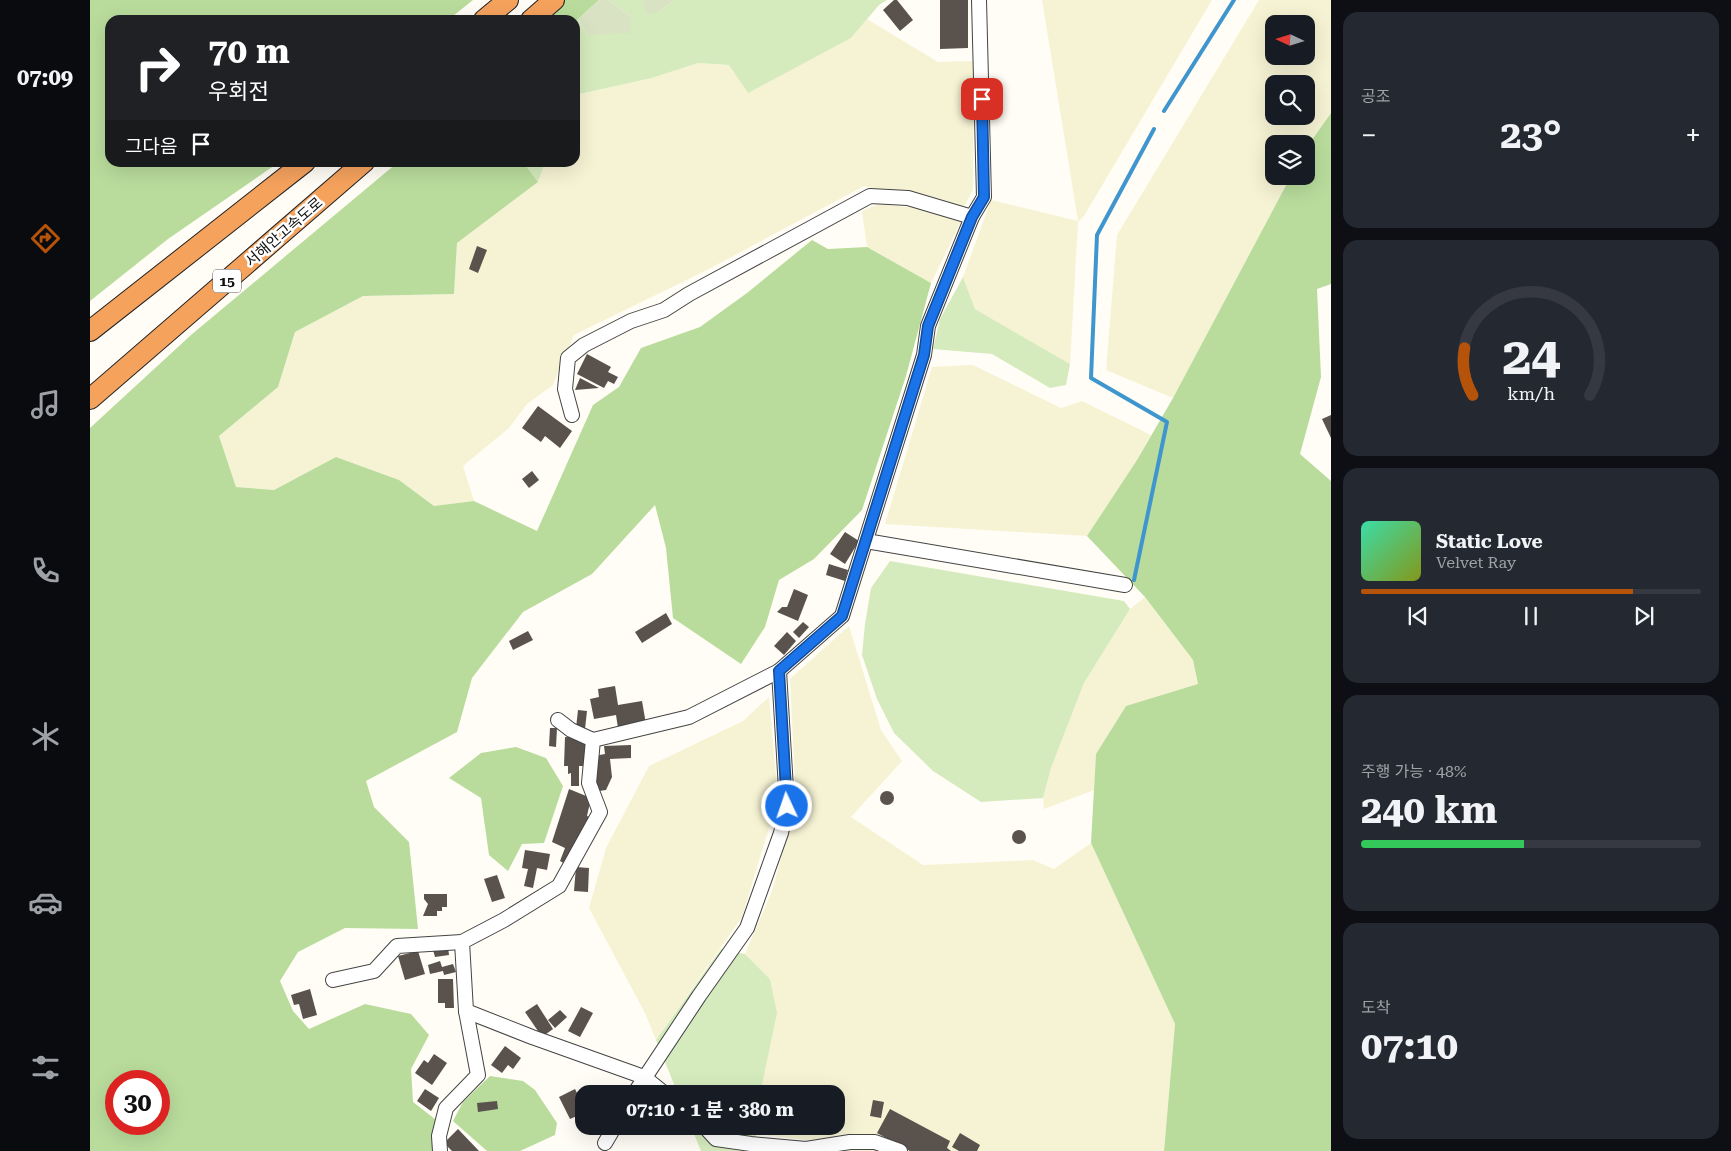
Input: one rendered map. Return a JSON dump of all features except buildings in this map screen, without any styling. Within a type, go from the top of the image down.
[{"type":"highway","points":[[490,15],[508,0]]},
{"type":"highway","points":[[537,15],[554,0]]},
{"type":"highway","points":[[90,331],[299,167]]},
{"type":"highway","name":"서해안고속도로","points":[[90,399],[358,167]]},
{"type":"street","points":[[558,720],[570,730],[593,740],[689,717],[779,671],[842,616],[924,355],[928,326],[972,217],[984,197],[979,0]]},
{"type":"street","points":[[572,415],[565,388],[568,358],[584,345],[631,321],[664,310],[689,294],[870,196],[908,198],[972,217]]},
{"type":"street","points":[[866,541],[1125,585]]},
{"type":"street","points":[[639,1085],[747,928],[781,833],[787,806],[779,671]]},
{"type":"street","points":[[333,980],[374,972],[398,946],[462,942],[504,920],[559,886],[600,812],[589,783],[593,740]]},
{"type":"street","points":[[440,1151],[438,1136],[446,1108],[478,1075],[466,1011],[462,942]]},
{"type":"street","points":[[466,1011],[532,1038],[644,1077],[654,1085]]},
{"type":"street","points":[[605,1143],[610,1135]]},
{"type":"street","points":[[712,1135],[716,1139],[806,1149],[850,1142],[876,1142],[900,1151]]},
{"type":"shaded area","points":[[1042,0],[1212,0],[1084,216],[1078,222],[1070,364],[975,309],[963,277],[991,200],[1078,221]]},
{"type":"shaded area","points":[[1259,0],[1331,0],[1331,113],[1315,135],[1265,135],[1265,185],[1286,185],[1173,398],[1106,370],[1117,235]]},
{"type":"shaded area","points":[[867,19],[938,62],[974,61],[973,190],[963,208],[864,186],[709,269],[574,335],[553,385],[527,404],[509,428],[463,466],[474,501],[434,506],[399,480],[336,457],[274,490],[236,487],[219,436],[278,387],[295,332],[363,296],[454,294],[457,243],[538,182],[544,167],[580,167],[580,94],[652,78],[698,63],[729,65],[748,92],[851,38]]},
{"type":"shaded area","points":[[879,204],[917,208],[961,222],[931,283],[867,247],[862,211]]},
{"type":"shaded area","points":[[973,365],[1061,408],[1082,401],[1151,435],[1137,460],[1087,536],[885,524],[932,367]]},
{"type":"shaded area","points":[[1145,597],[1193,660],[1198,685],[1126,706],[1096,754],[1094,790],[1044,809],[1043,798],[1051,768],[1084,683],[1130,609]]},
{"type":"shaded area","points":[[849,626],[881,730],[902,761],[851,817],[923,865],[1033,860],[1054,869],[1091,843],[1175,1024],[1164,1151],[847,1151],[851,1138],[805,1140],[765,1135],[845,1135],[845,1085],[761,1085],[770,979],[745,954],[772,891],[796,804],[790,679]]},
{"type":"shaded area","points":[[769,697],[778,798],[742,917],[656,1040],[645,1013],[589,908],[606,848],[649,766],[743,721]]},
{"type":"green space","points":[[90,0],[473,0],[454,15],[105,15],[105,167],[272,167],[168,239],[90,301]]},
{"type":"green space","points":[[561,0],[599,0],[580,17],[580,15],[544,15]]},
{"type":"green space","points":[[599,0],[608,0],[631,17],[630,33],[588,35],[580,22],[580,17]]},
{"type":"green space","points":[[608,0],[642,0],[659,12],[674,0],[887,0],[879,5],[851,38],[748,93],[729,65],[698,63],[652,78],[580,94],[580,22],[588,35],[631,17]]},
{"type":"green space","points":[[642,0],[674,0],[659,12],[648,15]]},
{"type":"green space","points":[[1331,113],[1331,284],[1317,289],[1321,377],[1300,454],[1331,481],[1331,1151],[1164,1151],[1175,1024],[1091,843],[1096,754],[1126,706],[1198,684],[1193,660],[1145,597],[1087,536],[1137,460],[1173,398],[1286,185],[1315,185],[1315,135]]},
{"type":"green space","points":[[392,167],[527,167],[538,182],[457,243],[454,294],[363,296],[295,332],[278,387],[219,436],[236,487],[274,490],[336,457],[399,480],[434,506],[474,501],[537,531],[593,405],[619,387],[641,348],[700,327],[747,293],[812,240],[828,249],[867,247],[931,283],[906,376],[862,510],[814,559],[779,580],[765,627],[741,664],[673,618],[666,548],[655,505],[592,574],[523,612],[472,678],[457,732],[366,781],[374,807],[409,842],[418,929],[345,928],[298,952],[280,981],[293,1011],[309,1029],[365,1004],[411,1014],[429,1035],[411,1069],[413,1102],[440,1123],[437,1151],[90,1151],[90,428],[191,335]]},
{"type":"green space","points":[[527,167],[544,167],[538,182]]},
{"type":"green space","points":[[963,277],[975,309],[1070,364],[1066,385],[1050,388],[992,354],[933,349],[940,319]]},
{"type":"green space","points":[[890,561],[1124,601],[1130,609],[1084,683],[1051,768],[1043,798],[981,802],[933,771],[894,733],[877,699],[862,655],[871,588]]},
{"type":"green space","points":[[516,747],[546,758],[563,786],[544,843],[522,844],[508,871],[489,855],[481,798],[449,778],[481,753]]},
{"type":"green space","points":[[721,949],[745,954],[770,979],[777,1013],[762,1085],[674,1085],[656,1040]]},
{"type":"green space","points":[[490,1076],[523,1081],[535,1090],[557,1123],[555,1135],[520,1151],[487,1151],[453,1121],[463,1102]]},
{"type":"green space","points":[[695,1135],[756,1135],[743,1151],[701,1151]]},
{"type":"waterway","points":[[1164,111],[1234,0]]},
{"type":"waterway","points":[[1134,580],[1167,422],[1091,378],[1097,235],[1154,129]]},
{"type":"route","points":[[787,806],[779,671],[842,616],[924,355],[928,326],[972,217],[984,197],[982,99]]}]
